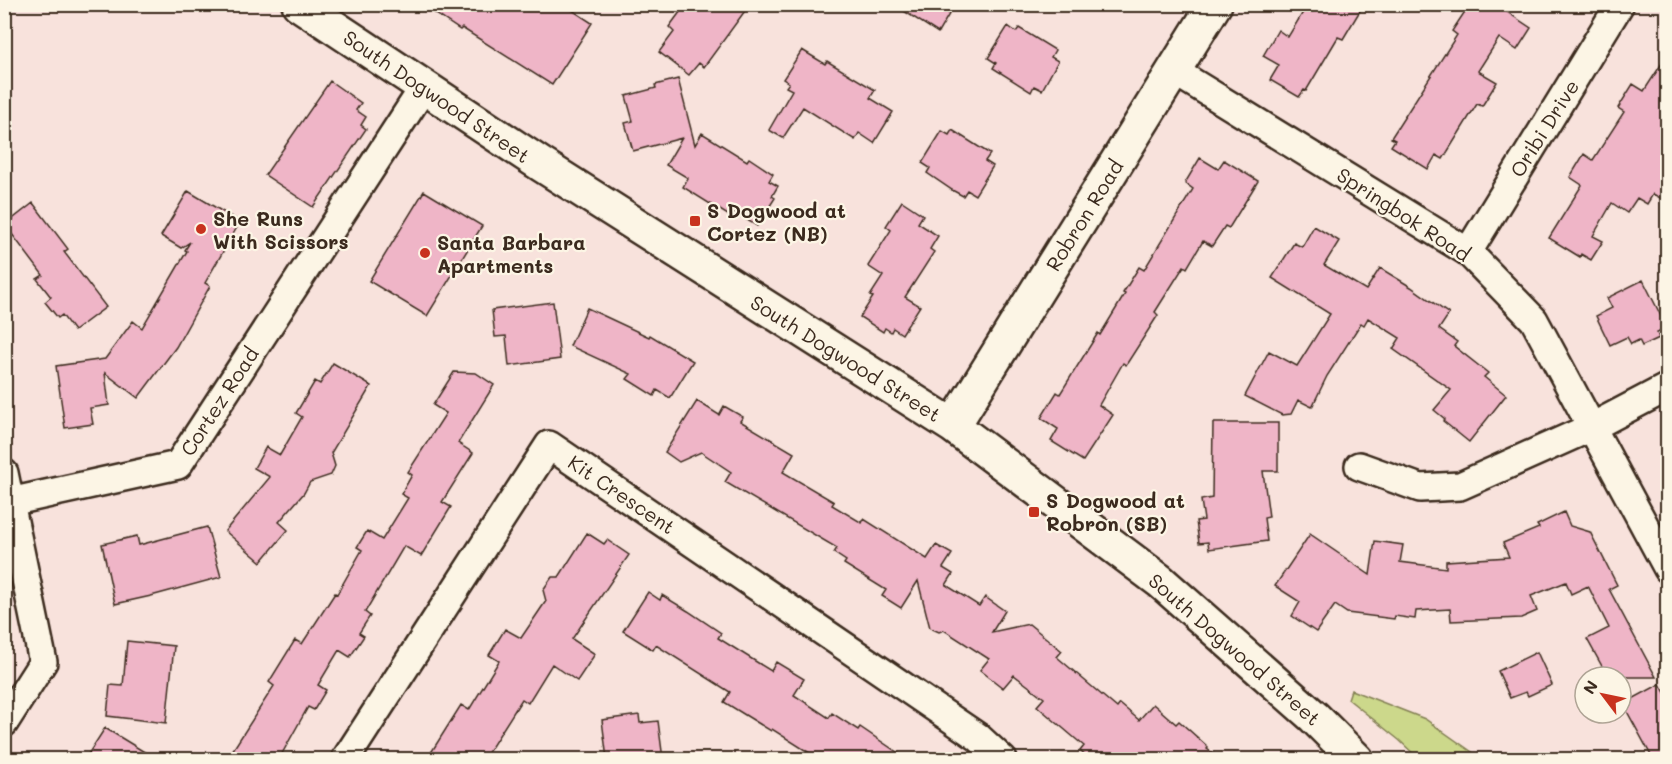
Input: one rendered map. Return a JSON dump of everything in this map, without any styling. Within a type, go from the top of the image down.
[{"type":"main road","name":"South Dogwood Street","points":[[299,4],[542,165],[953,426],[1160,581],[1314,717],[1357,759]]},
{"type":"main road","name":"Robron Road","points":[[953,426],[1215,4]]},
{"type":"street","name":"Oribi Drive","points":[[1468,252],[1620,4]]},
{"type":"street","name":"Springbok Road","points":[[1174,71],[1468,252],[1534,320],[1668,569]]},
{"type":"street","name":"Cortez Road","points":[[10,502],[178,465],[424,87]]},
{"type":"street","points":[[1359,466],[1420,488],[1460,486],[1592,427],[1668,387]]},
{"type":"street","name":"Kit Crescent","points":[[345,759],[549,444],[978,737],[1002,759]]},
{"type":"street","points":[[4,473],[43,662],[4,723]]},
{"type":"green space","points":[[1351,690],[1425,719],[1482,759],[1419,759],[1348,699]]},
{"type":"building","points":[[421,4],[563,4],[592,23],[552,85]]},
{"type":"building","points":[[686,4],[750,4],[704,67],[699,63],[689,75],[659,52],[674,32],[669,27]]},
{"type":"building","points":[[893,4],[955,4],[938,33]]},
{"type":"building","points":[[1308,4],[1364,4],[1343,39],[1338,37],[1306,91],[1304,90],[1299,97],[1270,80],[1279,65],[1263,56],[1278,30],[1288,37]]},
{"type":"building","points":[[1470,4],[1495,4],[1531,28],[1517,50],[1499,38],[1478,71],[1497,82],[1482,106],[1477,104],[1443,159],[1436,155],[1428,169],[1391,146],[1395,140],[1391,138],[1457,35],[1452,31]]},
{"type":"building","points":[[1008,26],[1016,32],[1019,28],[1055,50],[1051,57],[1058,61],[1042,90],[1034,86],[1031,92],[993,68],[996,63],[988,58]]},
{"type":"building","points":[[802,50],[825,64],[827,61],[875,90],[870,98],[893,112],[874,143],[859,133],[855,140],[803,107],[783,138],[769,130],[792,90],[786,87],[789,83],[783,79]]},
{"type":"building","points":[[1668,54],[1668,202],[1653,194],[1647,204],[1637,198],[1627,213],[1612,203],[1593,236],[1603,241],[1591,260],[1581,254],[1580,257],[1549,238],[1582,185],[1570,177],[1584,154],[1593,160],[1624,112],[1618,108],[1633,84],[1644,91]]},
{"type":"building","points":[[678,79],[695,145],[702,133],[747,161],[749,158],[773,174],[769,181],[778,186],[772,196],[775,198],[757,226],[734,212],[731,217],[683,187],[688,178],[666,165],[682,138],[633,151],[625,123],[633,121],[626,96]]},
{"type":"building","points":[[330,81],[361,103],[356,110],[366,117],[361,125],[366,129],[313,207],[265,175]]},
{"type":"building","points":[[952,130],[990,154],[985,161],[993,166],[975,195],[967,190],[963,196],[952,190],[927,173],[930,168],[922,163],[942,131],[949,135]]},
{"type":"building","points":[[1200,158],[1218,169],[1224,160],[1258,181],[1229,228],[1225,226],[1212,246],[1203,241],[1187,268],[1184,266],[1155,312],[1158,315],[1126,365],[1123,363],[1099,405],[1113,415],[1083,461],[1051,441],[1058,429],[1041,418],[1057,392],[1060,394],[1098,333],[1100,335],[1139,267],[1144,270],[1193,189],[1185,183]]},
{"type":"building","points":[[188,191],[240,222],[205,283],[210,286],[176,347],[138,398],[105,373],[109,405],[90,408],[93,424],[65,428],[56,366],[105,359],[133,321],[142,328],[187,251],[185,250],[190,242],[181,248],[161,236]]},
{"type":"building","name":"Santa Barbara Apartments","points":[[424,191],[482,226],[427,316],[369,281]]},
{"type":"building","points":[[902,201],[923,215],[918,223],[938,236],[930,249],[934,252],[905,297],[920,306],[902,334],[893,328],[891,332],[885,328],[883,332],[860,317],[883,276],[868,266],[891,230],[886,226]]},
{"type":"building","points":[[33,203],[68,249],[64,252],[106,307],[74,331],[62,315],[58,318],[45,302],[51,297],[37,279],[43,275],[5,225]]},
{"type":"building","points":[[1314,226],[1339,241],[1324,265],[1366,290],[1380,268],[1449,314],[1439,329],[1457,342],[1454,346],[1488,373],[1484,377],[1506,395],[1469,442],[1443,421],[1445,419],[1434,410],[1451,390],[1393,349],[1400,338],[1368,318],[1364,325],[1361,323],[1327,376],[1312,407],[1298,400],[1291,414],[1282,415],[1245,396],[1269,351],[1297,366],[1330,314],[1272,278],[1294,243],[1302,247]]},
{"type":"building","points":[[1643,280],[1667,328],[1657,333],[1659,338],[1642,346],[1639,340],[1631,344],[1627,337],[1610,345],[1596,316],[1612,308],[1607,298]]},
{"type":"building","points":[[553,302],[560,359],[509,366],[506,336],[495,337],[492,310]]},
{"type":"building","points":[[587,308],[649,337],[650,335],[693,361],[670,398],[657,390],[654,396],[627,379],[631,374],[570,346]]},
{"type":"building","points":[[333,363],[371,386],[331,453],[335,466],[331,475],[310,482],[304,493],[279,522],[288,530],[261,562],[225,531],[270,477],[254,468],[266,447],[280,455],[302,417],[296,413],[315,381],[320,384]]},
{"type":"building","points":[[454,372],[476,373],[494,385],[458,443],[473,453],[442,502],[451,507],[421,556],[404,546],[365,612],[370,616],[359,633],[364,636],[350,657],[339,650],[318,685],[326,690],[314,710],[308,707],[279,759],[227,759],[274,686],[269,682],[295,640],[302,644],[335,593],[337,594],[362,550],[357,547],[367,531],[382,540],[408,498],[401,494],[412,475],[408,472],[446,413],[433,405]]},
{"type":"building","points":[[697,401],[719,415],[724,406],[743,417],[740,421],[794,453],[783,472],[834,502],[832,505],[862,523],[864,519],[927,559],[936,545],[952,554],[943,568],[953,574],[946,585],[979,606],[985,597],[1005,611],[992,632],[1029,624],[1062,651],[1057,657],[1117,708],[1120,704],[1139,720],[1153,704],[1176,724],[1179,721],[1208,747],[1207,749],[1221,759],[1089,759],[1080,751],[1084,746],[1037,706],[1044,698],[1014,675],[1003,688],[980,670],[989,659],[944,630],[939,632],[930,628],[918,581],[901,608],[882,596],[886,590],[844,564],[846,561],[834,553],[837,548],[725,482],[731,472],[701,452],[679,462],[665,452]]},
{"type":"building","points":[[1213,423],[1278,423],[1278,471],[1263,471],[1269,517],[1264,518],[1267,541],[1209,549],[1208,542],[1199,543],[1196,521],[1204,520],[1201,500],[1212,498]]},
{"type":"building","points":[[1564,512],[1570,526],[1590,532],[1617,585],[1609,589],[1656,677],[1633,677],[1633,665],[1601,665],[1587,639],[1609,628],[1588,586],[1571,594],[1566,582],[1531,596],[1537,611],[1521,618],[1451,621],[1450,609],[1416,611],[1415,619],[1395,616],[1394,619],[1347,613],[1335,605],[1316,632],[1292,616],[1300,602],[1275,586],[1310,534],[1370,575],[1375,541],[1403,545],[1400,562],[1446,568],[1446,561],[1509,557],[1503,543],[1539,528],[1537,525]]},
{"type":"building","points":[[207,527],[221,577],[115,604],[102,544],[137,536],[139,545]]},
{"type":"building","points":[[587,533],[604,544],[607,540],[629,555],[572,639],[595,654],[577,681],[552,664],[528,703],[522,699],[484,759],[427,759],[461,705],[469,710],[499,661],[489,655],[505,629],[521,638],[546,601],[543,590],[552,577],[559,577]]},
{"type":"building","points":[[648,592],[660,600],[662,595],[688,611],[721,633],[718,638],[771,671],[776,662],[804,679],[794,695],[829,718],[832,713],[858,730],[860,727],[907,759],[819,759],[724,702],[730,692],[656,645],[653,650],[623,631]]},
{"type":"building","points":[[127,641],[174,646],[166,723],[107,716],[110,685],[123,686]]},
{"type":"building","points":[[1537,652],[1552,685],[1528,696],[1526,692],[1510,698],[1498,671]]},
{"type":"building","points":[[1660,684],[1668,698],[1668,759],[1653,759],[1633,722],[1633,699]]},
{"type":"building","points":[[639,715],[640,723],[658,721],[663,759],[607,759],[602,720]]},
{"type":"building","points":[[105,728],[156,759],[85,759]]},
{"type":"place","name":"S Dogwood at Cortez (NB)","points":[[695,221]]},
{"type":"place","name":"She Runs With Scissors","points":[[201,229]]},
{"type":"place","name":"Santa Barbara Apartments","points":[[425,253]]},
{"type":"place","name":"S Dogwood at Robron (SB)","points":[[1034,512]]}]
